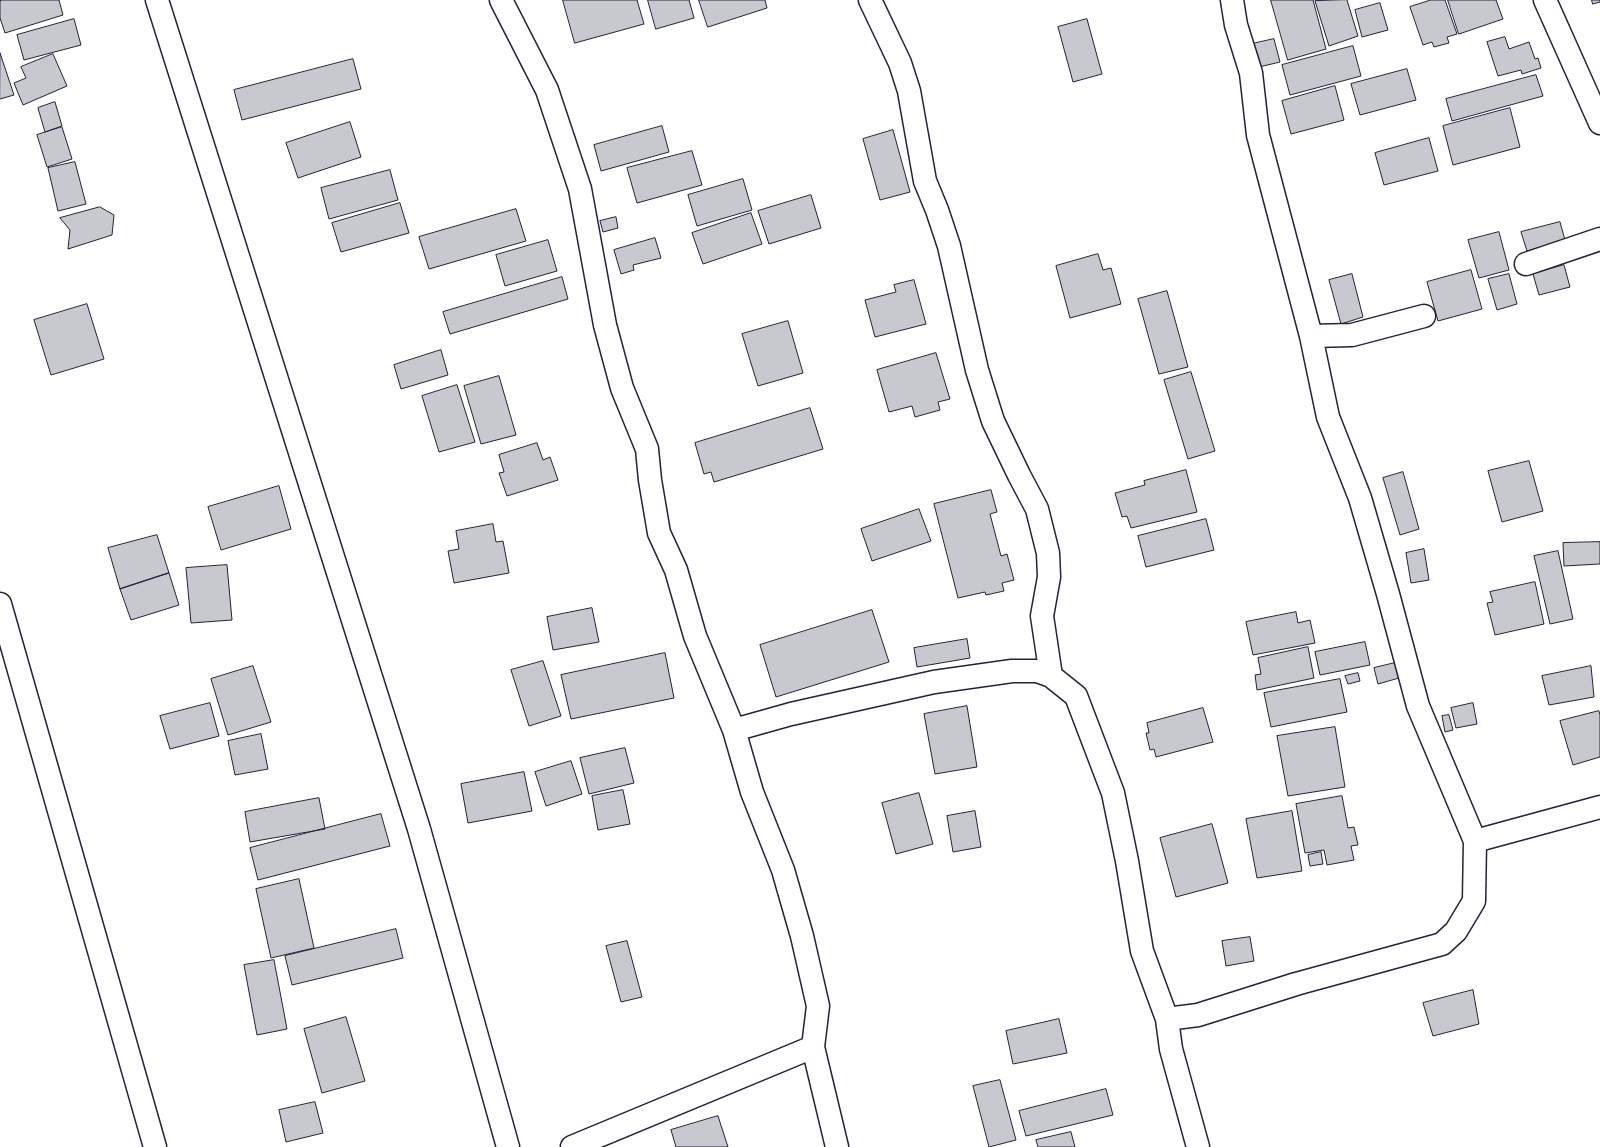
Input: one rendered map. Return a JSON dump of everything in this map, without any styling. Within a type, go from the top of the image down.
[{"type":"street","points":[[157,0],[419,829],[508,1147]]},
{"type":"street","points":[[501,0],[547,90],[580,190],[605,325],[622,388],[647,450],[650,480],[659,533],[676,570],[695,636],[734,730],[752,792],[783,870],[802,936],[818,1006],[813,1047],[837,1147]]},
{"type":"street","points":[[870,0],[900,63],[909,91],[925,181],[937,210],[949,246],[977,370],[993,421],[1037,509],[1048,553],[1049,576],[1042,616],[1051,676]]},
{"type":"street","points":[[1167,1019],[1198,1015],[1296,984],[1442,944],[1456,931],[1474,900],[1475,841],[1418,706],[1360,498],[1328,417],[1311,336],[1258,135],[1251,73],[1236,25],[1232,0]]},
{"type":"street","points":[[1544,0],[1600,123]]},
{"type":"street","points":[[1526,264],[1600,238]]},
{"type":"street","points":[[1311,336],[1352,335],[1424,316]]},
{"type":"street","points":[[0,604],[155,1147]]},
{"type":"street","points":[[734,730],[791,714],[934,682],[1012,671],[1037,671],[1051,676],[1076,696],[1113,792],[1127,861],[1142,951],[1167,1019],[1171,1049],[1198,1147]]},
{"type":"street","points":[[1475,841],[1600,807]]},
{"type":"street","points":[[572,1147],[813,1047]]},
{"type":"building","points":[[59,0],[63,15],[5,33],[0,18],[0,1]]},
{"type":"building","points":[[563,0],[637,0],[644,24],[575,43]]},
{"type":"building","points":[[648,0],[689,0],[694,18],[656,29]]},
{"type":"building","points":[[699,0],[765,0],[767,8],[708,27]]},
{"type":"building","points":[[1271,0],[1313,0],[1326,49],[1288,60]]},
{"type":"building","points":[[1347,0],[1358,36],[1329,46],[1315,1]]},
{"type":"building","points":[[1431,0],[1445,0],[1457,34],[1447,37],[1449,43],[1434,47],[1432,42],[1423,45],[1410,7]]},
{"type":"building","points":[[1448,0],[1496,0],[1503,19],[1459,34]]},
{"type":"building","points":[[1592,0],[1600,0],[1600,2],[1593,4]]},
{"type":"building","points":[[1380,3],[1388,30],[1362,37],[1355,10]]},
{"type":"building","points":[[74,19],[81,45],[24,60],[17,35]]},
{"type":"building","points":[[1087,19],[1102,74],[1073,82],[1058,27]]},
{"type":"building","points":[[1505,37],[1509,49],[1529,42],[1535,59],[1538,58],[1541,68],[1522,74],[1521,70],[1498,76],[1487,42]]},
{"type":"building","points":[[1274,39],[1280,62],[1259,67],[1252,44]]},
{"type":"building","points":[[1353,46],[1361,76],[1290,95],[1282,65]]},
{"type":"building","points":[[0,53],[14,95],[0,99]]},
{"type":"building","points":[[53,54],[67,86],[23,105],[14,83],[26,78],[21,67]]},
{"type":"building","points":[[353,59],[361,89],[242,120],[234,90]]},
{"type":"building","points":[[1407,69],[1416,100],[1360,115],[1351,84]]},
{"type":"building","points":[[1536,75],[1543,96],[1452,121],[1446,99]]},
{"type":"building","points":[[1335,86],[1344,120],[1291,134],[1282,101]]},
{"type":"building","points":[[55,102],[62,126],[45,132],[38,108]]},
{"type":"building","points":[[1510,108],[1520,147],[1453,165],[1443,126]]},
{"type":"building","points":[[350,122],[361,157],[298,178],[286,143]]},
{"type":"building","points":[[662,126],[669,152],[601,171],[594,145]]},
{"type":"building","points":[[62,127],[72,159],[47,167],[37,135]]},
{"type":"building","points":[[893,130],[910,192],[880,200],[863,139]]},
{"type":"building","points":[[1429,138],[1438,171],[1384,185],[1375,153]]},
{"type":"building","points":[[692,151],[702,185],[637,203],[627,168]]},
{"type":"building","points":[[75,162],[86,204],[58,211],[48,168]]},
{"type":"building","points":[[390,170],[398,200],[329,219],[321,188]]},
{"type":"building","points":[[743,179],[752,210],[697,226],[688,195]]},
{"type":"building","points":[[811,195],[821,228],[769,244],[758,211]]},
{"type":"building","points":[[400,203],[409,233],[341,252],[332,223]]},
{"type":"building","points":[[100,207],[114,215],[112,235],[68,249],[70,230],[60,218]]},
{"type":"building","points":[[516,209],[526,241],[429,269],[419,237]]},
{"type":"building","points":[[751,213],[762,244],[703,264],[692,233]]},
{"type":"building","points":[[616,217],[618,228],[603,232],[600,221]]},
{"type":"building","points":[[1560,222],[1565,240],[1527,251],[1521,232]]},
{"type":"building","points":[[1499,232],[1509,270],[1479,278],[1468,240]]},
{"type":"building","points":[[655,238],[661,258],[633,265],[634,270],[621,274],[614,250]]},
{"type":"building","points":[[548,240],[557,271],[505,286],[496,255]]},
{"type":"building","points":[[1098,254],[1103,270],[1111,268],[1121,304],[1070,318],[1056,266]]},
{"type":"building","points":[[1564,265],[1570,287],[1539,295],[1533,274]]},
{"type":"building","points":[[1471,270],[1482,309],[1438,321],[1427,282]]},
{"type":"building","points":[[1352,274],[1363,317],[1341,324],[1329,280]]},
{"type":"building","points":[[1509,274],[1517,304],[1497,310],[1488,279]]},
{"type":"building","points":[[562,277],[568,299],[450,334],[443,312]]},
{"type":"building","points":[[914,280],[926,324],[875,337],[865,300],[896,292],[894,285]]},
{"type":"building","points":[[1167,291],[1188,367],[1159,374],[1138,299]]},
{"type":"building","points":[[87,304],[104,359],[51,375],[34,320]]},
{"type":"building","points":[[788,321],[803,373],[758,386],[742,334]]},
{"type":"building","points":[[441,350],[448,375],[401,389],[394,365]]},
{"type":"building","points":[[936,353],[950,399],[938,402],[940,410],[915,417],[912,406],[889,412],[877,370]]},
{"type":"building","points":[[1191,372],[1215,451],[1188,459],[1164,380]]},
{"type":"building","points":[[499,376],[516,435],[481,444],[464,386]]},
{"type":"building","points":[[457,385],[475,442],[439,452],[422,396]]},
{"type":"building","points":[[810,408],[823,449],[714,482],[711,472],[704,474],[695,443]]},
{"type":"building","points":[[537,443],[543,460],[550,457],[558,480],[507,496],[499,473],[504,472],[499,455]]},
{"type":"building","points":[[1529,461],[1543,511],[1502,522],[1488,471]]},
{"type":"building","points":[[1186,470],[1197,512],[1131,528],[1127,516],[1122,517],[1115,493],[1145,485],[1144,481]]},
{"type":"building","points":[[1403,472],[1419,529],[1400,535],[1383,478]]},
{"type":"building","points":[[279,486],[291,529],[221,550],[208,507]]},
{"type":"building","points":[[991,490],[997,512],[990,514],[1001,556],[1007,554],[1014,580],[1002,583],[1004,591],[986,595],[985,592],[958,598],[934,504]]},
{"type":"building","points":[[919,509],[931,541],[872,561],[861,529]]},
{"type":"building","points":[[1206,519],[1214,550],[1146,567],[1138,536]]},
{"type":"building","points":[[493,524],[496,542],[503,541],[509,573],[454,583],[448,551],[459,549],[456,531]]},
{"type":"building","points":[[157,535],[169,573],[120,589],[108,548]]},
{"type":"building","points":[[1600,542],[1600,564],[1564,566],[1563,543]]},
{"type":"building","points":[[1424,549],[1429,580],[1411,583],[1406,553]]},
{"type":"building","points":[[1558,551],[1573,619],[1550,624],[1534,556]]},
{"type":"building","points":[[227,565],[232,620],[191,623],[186,568]]},
{"type":"building","points":[[169,573],[179,605],[131,620],[120,589]]},
{"type":"building","points":[[1535,582],[1544,624],[1495,635],[1487,603],[1493,602],[1490,592]]},
{"type":"building","points":[[592,608],[599,642],[553,650],[547,617]]},
{"type":"building","points":[[872,610],[889,662],[776,697],[760,645]]},
{"type":"building","points":[[1296,612],[1298,623],[1310,620],[1315,643],[1253,655],[1246,622]]},
{"type":"building","points":[[967,639],[970,658],[917,667],[914,648]]},
{"type":"building","points":[[1365,642],[1370,665],[1320,675],[1315,652]]},
{"type":"building","points":[[1308,647],[1314,678],[1257,690],[1255,675],[1261,674],[1258,658]]},
{"type":"building","points":[[665,653],[674,698],[571,719],[561,675]]},
{"type":"building","points":[[543,661],[561,716],[529,726],[511,670]]},
{"type":"building","points":[[1395,663],[1399,678],[1378,684],[1374,668]]},
{"type":"building","points":[[253,666],[271,722],[228,735],[211,679]]},
{"type":"building","points":[[1591,666],[1594,697],[1549,705],[1542,676]]},
{"type":"building","points":[[1358,673],[1360,681],[1348,684],[1345,676]]},
{"type":"building","points":[[1340,679],[1347,712],[1271,727],[1264,693]]},
{"type":"building","points":[[210,703],[219,736],[170,749],[160,716]]},
{"type":"building","points":[[1473,703],[1477,724],[1456,728],[1451,708]]},
{"type":"building","points":[[967,706],[977,767],[935,774],[924,714]]},
{"type":"building","points":[[1203,708],[1213,742],[1156,757],[1154,749],[1150,750],[1146,733],[1149,733],[1147,723]]},
{"type":"building","points":[[1599,711],[1600,757],[1573,765],[1560,721]]},
{"type":"building","points":[[1449,715],[1453,730],[1445,732],[1442,716]]},
{"type":"building","points":[[1335,727],[1345,787],[1288,796],[1277,736]]},
{"type":"building","points":[[261,734],[268,769],[235,775],[228,741]]},
{"type":"building","points":[[625,748],[634,783],[589,794],[580,758]]},
{"type":"building","points":[[571,761],[582,794],[546,806],[535,772]]},
{"type":"building","points":[[524,772],[532,811],[468,823],[461,784]]},
{"type":"building","points":[[623,790],[630,824],[598,830],[592,796]]},
{"type":"building","points":[[919,793],[933,844],[896,854],[882,803]]},
{"type":"building","points":[[1342,796],[1348,828],[1354,827],[1358,845],[1351,846],[1354,860],[1327,865],[1324,850],[1305,853],[1296,804]]},
{"type":"building","points":[[319,798],[325,829],[250,842],[245,812]]},
{"type":"building","points":[[975,811],[981,847],[953,852],[947,816]]},
{"type":"building","points":[[1292,811],[1302,871],[1257,878],[1246,819]]},
{"type":"building","points":[[381,814],[390,846],[258,880],[250,848]]},
{"type":"building","points":[[1212,824],[1228,883],[1176,897],[1160,838]]},
{"type":"building","points":[[1321,852],[1323,864],[1310,866],[1308,855]]},
{"type":"building","points":[[299,879],[314,948],[271,958],[256,889]]},
{"type":"building","points":[[396,929],[403,958],[292,985],[285,956]]},
{"type":"building","points":[[1250,937],[1254,961],[1226,966],[1222,941]]},
{"type":"building","points":[[627,941],[642,997],[621,1002],[606,946]]},
{"type":"building","points":[[274,960],[287,1029],[257,1035],[244,965]]},
{"type":"building","points":[[1473,990],[1479,1024],[1433,1036],[1423,1003]]},
{"type":"building","points":[[346,1017],[365,1081],[322,1093],[304,1029]]},
{"type":"building","points":[[1059,1019],[1067,1053],[1013,1064],[1006,1031]]},
{"type":"building","points":[[1000,1080],[1016,1140],[989,1147],[973,1086]]},
{"type":"building","points":[[1106,1089],[1113,1115],[1026,1136],[1019,1111]]},
{"type":"building","points":[[315,1102],[323,1133],[286,1142],[279,1110]]},
{"type":"building","points":[[718,1116],[728,1147],[676,1147],[671,1130]]},
{"type":"building","points":[[1071,1132],[1075,1147],[1038,1147],[1036,1140]]}]
